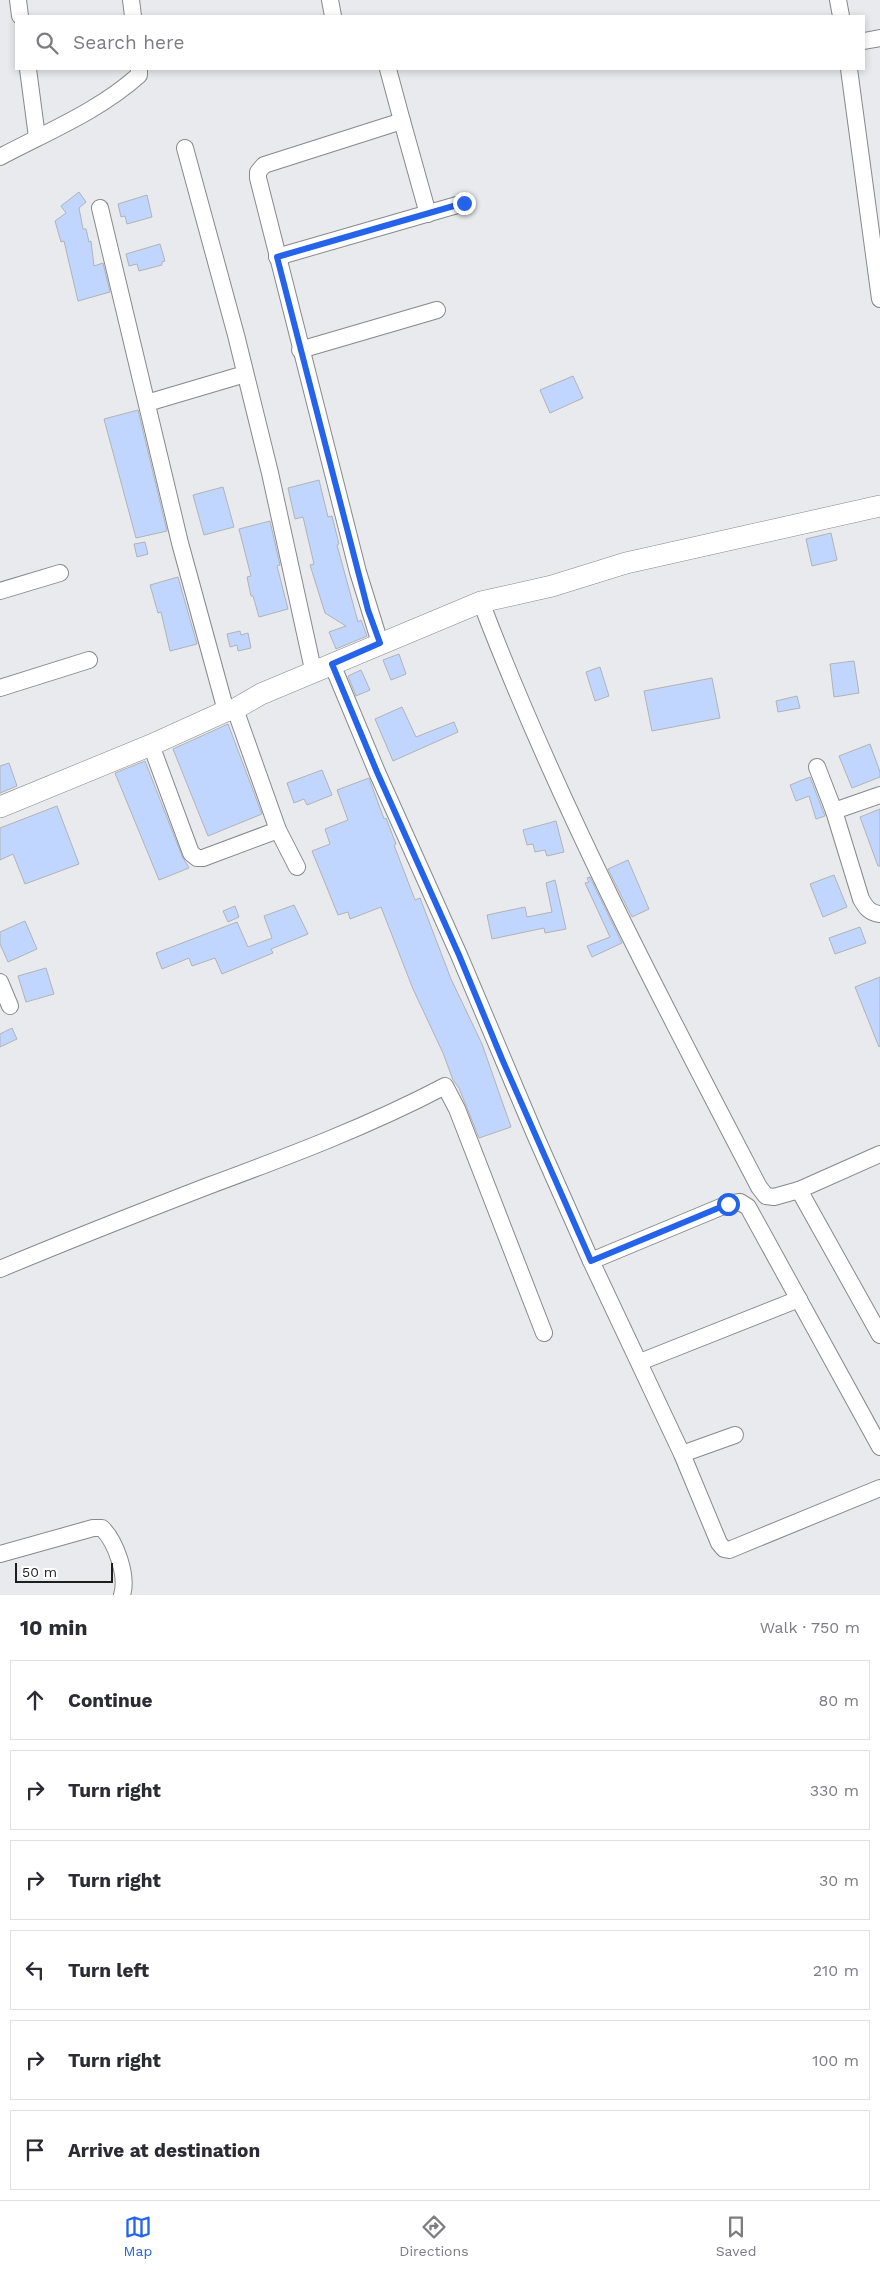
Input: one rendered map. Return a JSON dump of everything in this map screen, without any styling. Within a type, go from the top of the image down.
[{"type":"main road","points":[[0,807],[151,745],[262,694],[314,674],[380,643],[481,602],[552,586],[626,563],[880,506]]},
{"type":"street","points":[[18,0],[20,15]]},
{"type":"street","points":[[131,0],[133,15]]},
{"type":"street","points":[[330,0],[333,15]]},
{"type":"street","points":[[838,0],[841,15]]},
{"type":"street","points":[[865,41],[880,38]]},
{"type":"street","points":[[28,70],[37,137]]},
{"type":"street","points":[[0,156],[103,102],[139,75],[139,70]]},
{"type":"street","points":[[388,70],[428,214]]},
{"type":"street","points":[[849,70],[875,224],[880,299]]},
{"type":"street","points":[[380,643],[368,610],[300,350],[258,178],[260,168],[344,138],[402,121]]},
{"type":"street","points":[[185,148],[270,473],[314,674]]},
{"type":"street","points":[[277,257],[464,203]]},
{"type":"street","points":[[100,208],[180,543],[230,710],[278,830],[297,867]]},
{"type":"street","points":[[300,350],[437,310]]},
{"type":"street","points":[[147,402],[245,374]]},
{"type":"street","points":[[0,591],[60,573]]},
{"type":"street","points":[[481,602],[552,770],[641,962],[759,1187],[766,1196],[774,1198],[800,1190],[880,1154]]},
{"type":"street","points":[[0,688],[89,660]]},
{"type":"street","points":[[332,664],[377,772],[452,938],[502,1059],[591,1261],[682,1454],[719,1543],[724,1549],[730,1550],[880,1488]]},
{"type":"street","points":[[151,745],[191,853],[197,858],[203,858],[278,830]]},
{"type":"street","points":[[817,767],[834,811],[861,899],[866,908],[873,913],[880,914]]},
{"type":"street","points":[[834,811],[880,795]]},
{"type":"street","points":[[0,982],[10,1006]]},
{"type":"street","points":[[0,1269],[73,1238],[307,1149],[388,1115],[445,1086],[457,1109],[544,1333]]},
{"type":"street","points":[[800,1190],[880,1335]]},
{"type":"street","points":[[591,1261],[728,1204],[740,1202],[748,1207],[880,1447]]},
{"type":"street","points":[[640,1362],[799,1299]]},
{"type":"street","points":[[682,1454],[735,1435]]},
{"type":"street","points":[[0,1554],[93,1528],[102,1528],[108,1534],[120,1563],[125,1585],[122,1595]]},
{"type":"building","points":[[79,192],[86,202],[79,208],[83,229],[86,229],[89,242],[91,241],[94,266],[103,263],[110,292],[78,301],[64,241],[61,242],[55,221],[66,213],[61,206]]},
{"type":"building","points":[[147,195],[152,217],[127,224],[125,216],[121,217],[118,204]]},
{"type":"building","points":[[160,244],[165,261],[162,262],[162,265],[139,271],[137,264],[129,266],[126,254]]},
{"type":"building","points":[[573,376],[583,398],[550,413],[540,390]]},
{"type":"building","points":[[138,410],[167,531],[136,538],[104,419]]},
{"type":"building","points":[[319,480],[328,517],[332,516],[339,544],[337,545],[358,622],[361,620],[367,636],[336,649],[329,632],[346,626],[325,613],[310,565],[314,564],[303,517],[295,519],[288,488]]},
{"type":"building","points":[[223,487],[234,527],[204,535],[193,495]]},
{"type":"building","points":[[270,521],[280,565],[277,566],[288,609],[259,617],[253,596],[251,596],[247,577],[251,576],[239,529]]},
{"type":"building","points":[[831,533],[837,560],[812,566],[806,539]]},
{"type":"building","points":[[145,542],[148,554],[137,557],[134,544]]},
{"type":"building","points":[[178,577],[197,644],[170,651],[161,612],[158,613],[150,585]]},
{"type":"building","points":[[240,631],[241,635],[248,633],[251,648],[238,651],[237,645],[230,647],[227,634]]},
{"type":"building","points":[[399,654],[406,674],[391,680],[383,660]]},
{"type":"building","points":[[854,661],[859,693],[834,697],[830,664]]},
{"type":"building","points":[[600,667],[609,696],[595,701],[586,672]]},
{"type":"building","points":[[361,670],[370,690],[356,696],[348,676]]},
{"type":"building","points":[[712,678],[720,718],[652,731],[644,691]]},
{"type":"building","points":[[797,696],[800,708],[778,712],[776,701]]},
{"type":"building","points":[[402,707],[416,737],[454,722],[458,732],[393,761],[375,719]]},
{"type":"building","points":[[228,724],[262,814],[208,836],[173,749]]},
{"type":"building","points":[[870,744],[880,777],[852,788],[839,756]]},
{"type":"building","points":[[145,761],[182,856],[189,868],[159,880],[115,773]]},
{"type":"building","points":[[9,763],[17,786],[0,793],[0,766]]},
{"type":"building","points":[[322,770],[332,795],[307,805],[304,799],[294,803],[287,783]]},
{"type":"building","points":[[810,777],[825,816],[816,819],[809,796],[796,801],[790,785]]},
{"type":"building","points":[[369,778],[384,819],[386,818],[396,844],[394,845],[415,900],[420,898],[451,979],[482,1044],[511,1127],[479,1138],[459,1088],[453,1080],[443,1053],[413,989],[381,907],[350,919],[348,912],[338,915],[312,851],[330,844],[325,829],[348,820],[337,790]]},
{"type":"building","points":[[57,806],[79,864],[25,884],[13,854],[0,860],[0,828]]},
{"type":"building","points":[[880,809],[880,866],[878,866],[860,817]]},
{"type":"building","points":[[556,821],[564,852],[547,856],[545,850],[535,852],[533,844],[527,845],[523,830]]},
{"type":"building","points":[[628,860],[649,909],[632,917],[608,869]]},
{"type":"building","points":[[834,875],[847,907],[823,917],[810,884]]},
{"type":"building","points":[[590,877],[622,943],[592,957],[587,946],[610,937],[585,883],[589,882],[587,878]]},
{"type":"building","points":[[555,880],[566,929],[545,933],[544,928],[492,939],[487,915],[525,907],[527,917],[552,912],[546,883]]},
{"type":"building","points":[[294,905],[308,934],[271,949],[273,953],[222,974],[215,958],[192,966],[189,958],[162,969],[156,953],[237,922],[248,947],[272,938],[264,916]]},
{"type":"building","points":[[235,906],[239,917],[228,922],[223,911]]},
{"type":"building","points":[[25,921],[37,949],[8,962],[0,944],[0,932]]},
{"type":"building","points":[[860,927],[866,943],[835,954],[829,938]]},
{"type":"building","points":[[46,968],[54,994],[26,1002],[18,976]]},
{"type":"building","points":[[880,977],[880,1046],[879,1047],[855,987]]},
{"type":"building","points":[[12,1028],[17,1039],[0,1047],[0,1034]]},
{"type":"route","points":[[464,203],[277,257],[368,610],[380,643],[332,664],[377,772],[459,955],[502,1059],[591,1261],[728,1204]]}]
